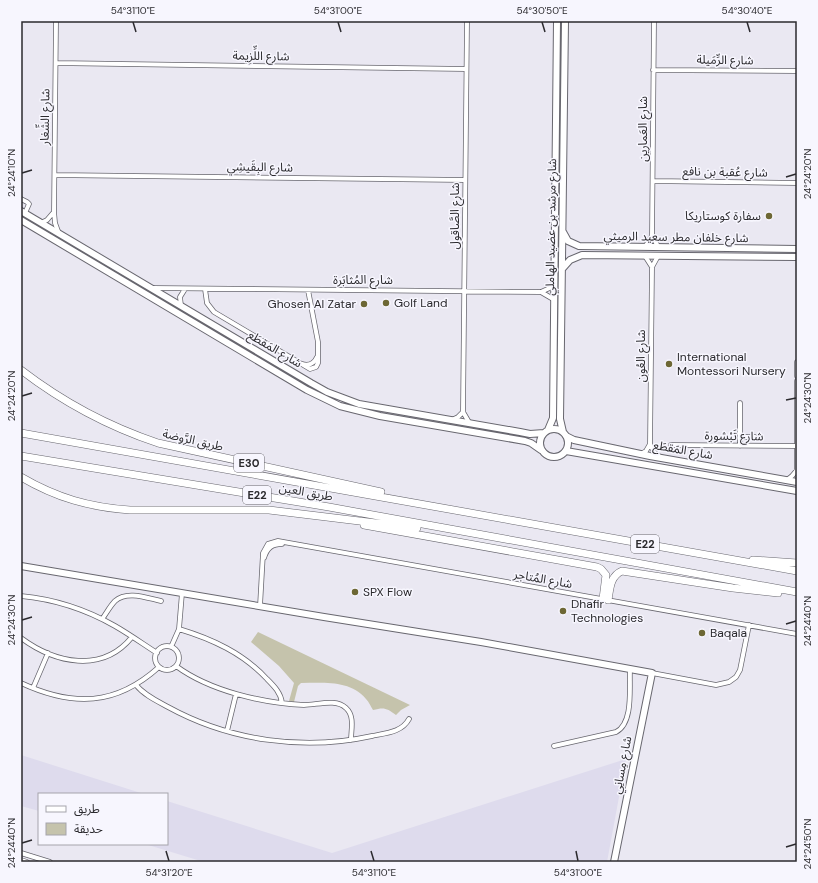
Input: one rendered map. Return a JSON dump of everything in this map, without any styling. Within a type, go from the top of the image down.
[{"type":"highway","name":"طريق الرَّوضة","points":[[21,370],[43,387],[89,415],[132,434],[158,443],[492,517]]},
{"type":"highway","name":"طريق العين","points":[[21,433],[492,517]]},
{"type":"highway","name":"طريق العين","points":[[21,456],[321,506],[493,537]]},
{"type":"highway","points":[[21,477],[55,495],[90,506],[130,510],[270,510],[493,537]]},
{"type":"highway","points":[[295,513],[597,567],[606,575],[605,600]]},
{"type":"highway","name":"E22","points":[[492,517],[797,571]]},
{"type":"highway","name":"E22","points":[[493,537],[797,593]]},
{"type":"highway","points":[[731,560],[773,561],[797,564]]},
{"type":"highway","points":[[605,600],[613,578],[618,573],[627,571],[733,588],[797,593]]},
{"type":"street","name":"شارع الشِّغار","points":[[56,21],[54,212],[55,223],[59,234]]},
{"type":"street","name":"شارع الصَّاقول","points":[[463,412],[466,21]]},
{"type":"street","name":"شارع مرشد بن عضيد الهاملي","points":[[546,432],[553,418],[557,21]]},
{"type":"street","name":"شارع مرشد بن عضيد الهاملي","points":[[564,434],[560,420],[565,21]]},
{"type":"street","name":"شارع العَمارين","points":[[652,236],[654,21]]},
{"type":"street","name":"شارع اللِّزِيمة","points":[[56,63],[466,69]]},
{"type":"street","name":"شارع الرِّمَيلة","points":[[653,70],[797,71]]},
{"type":"street","name":"شارع البِقَيشِي","points":[[55,175],[465,180]]},
{"type":"street","name":"شارع عُقبة بن نافع","points":[[652,181],[797,183]]},
{"type":"street","points":[[21,199],[28,204],[23,212]]},
{"type":"street","name":"شارع المَقطَع","points":[[23,212],[327,392],[359,404],[383,409],[530,434],[546,432]]},
{"type":"street","points":[[41,223],[47,220],[54,212]]},
{"type":"street","name":"شارع المَقطَع","points":[[21,220],[236,349],[307,390],[340,406],[380,416],[525,440],[541,450]]},
{"type":"street","name":"شارع خلفان مطر سعيد الرميثي","points":[[562,230],[564,236],[573,244],[590,247],[797,249]]},
{"type":"street","points":[[645,247],[652,236],[659,248]]},
{"type":"street","points":[[590,247],[590,255]]},
{"type":"street","name":"شارع خلفان مطر سعيد الرميثي","points":[[562,269],[576,257],[590,255],[797,257]]},
{"type":"street","points":[[89,262],[88,259],[91,256],[99,257]]},
{"type":"street","points":[[645,256],[652,267]]},
{"type":"street","name":"شارع العُون","points":[[650,444],[652,267],[658,256]]},
{"type":"street","name":"شارع المُثابَرة","points":[[541,292],[554,286]]},
{"type":"street","name":"شارع المُثابَرة","points":[[151,288],[541,292],[553,299]]},
{"type":"street","points":[[181,306],[180,297],[185,289]]},
{"type":"street","points":[[205,289],[207,303],[214,312],[308,369],[314,368],[318,363],[317,336],[308,290]]},
{"type":"street","points":[[236,349],[242,345],[243,342]]},
{"type":"street","points":[[797,362],[797,376]]},
{"type":"street","points":[[787,480],[797,470],[797,381]]},
{"type":"street","points":[[740,403],[740,446]]},
{"type":"street","points":[[452,420],[463,412],[470,424]]},
{"type":"street","points":[[556,429],[564,434],[568,441],[566,451],[558,457],[548,457],[541,450],[540,441],[546,432],[556,429]]},
{"type":"street","name":"شارع المَقطَع","points":[[564,434],[574,440],[661,458],[797,482]]},
{"type":"street","points":[[740,437],[755,437]]},
{"type":"street","points":[[642,454],[646,451],[650,444]]},
{"type":"street","points":[[650,444],[654,452],[661,458]]},
{"type":"street","name":"شارع تَبْشورة","points":[[671,445],[796,446]]},
{"type":"street","name":"شارع المَقطَع","points":[[566,451],[797,490]]},
{"type":"street","points":[[718,476],[715,473],[717,470],[776,478]]},
{"type":"street","name":"شارع المُتاجر","points":[[260,606],[263,552],[268,544],[278,541],[286,544],[797,634]]},
{"type":"street","points":[[21,566],[480,642],[716,685],[729,682],[736,678],[740,670],[749,625]]},
{"type":"street","points":[[171,647],[179,629],[182,593]]},
{"type":"street","points":[[102,620],[113,604],[123,596],[133,595],[161,601]]},
{"type":"street","points":[[21,596],[64,605],[102,620],[157,653]]},
{"type":"street","points":[[179,629],[214,641],[240,656],[256,668],[270,682],[280,694],[282,703]]},
{"type":"street","points":[[21,638],[48,653],[62,658],[80,661],[96,660],[107,656],[118,650],[132,637]]},
{"type":"street","points":[[164,647],[171,647],[178,654],[179,660],[176,666],[168,670],[159,667],[156,662],[157,653],[164,647]]},
{"type":"street","points":[[34,688],[48,653]]},
{"type":"street","points":[[176,666],[207,683],[236,694],[282,703],[304,705],[332,703],[344,706],[348,709],[352,719],[351,740]]},
{"type":"street","points":[[21,683],[59,696],[85,699],[110,695],[136,685],[159,667]]},
{"type":"street","points":[[554,746],[616,732],[622,728],[628,711],[630,669]]},
{"type":"street","name":"شارع مِسانِي","points":[[614,862],[652,673]]},
{"type":"street","points":[[136,685],[142,692],[172,709],[194,719],[227,731],[266,740],[289,742],[327,742],[351,740],[398,730],[405,726],[409,718]]},
{"type":"street","points":[[227,731],[236,694]]},
{"type":"street","points":[[21,853],[50,862]]},
{"type":"street","points":[[21,860],[27,862]]},
{"type":"shaded area","points":[[21,755],[141,793],[38,793],[38,811],[21,806]]},
{"type":"shaded area","points":[[626,759],[607,862],[204,862],[148,845],[168,845],[168,801],[332,853]]},
{"type":"green space","points":[[258,632],[410,705],[396,715],[385,709],[373,710],[366,699],[352,688],[327,683],[301,683],[298,686],[294,702],[289,701],[294,683],[279,666],[251,642]]},
{"type":"place","name":"سفارة كوستاريكا","points":[[769,216]]},
{"type":"place","name":"Golf Land","points":[[386,303]]},
{"type":"place","name":"Ghosen Al Zatar","points":[[364,304]]},
{"type":"place","name":"International Montessori Nursery","points":[[669,364]]},
{"type":"place","name":"SPX Flow","points":[[355,592]]},
{"type":"place","name":"Dhafir Technologies","points":[[563,611]]},
{"type":"place","name":"Baqala","points":[[702,633]]}]
